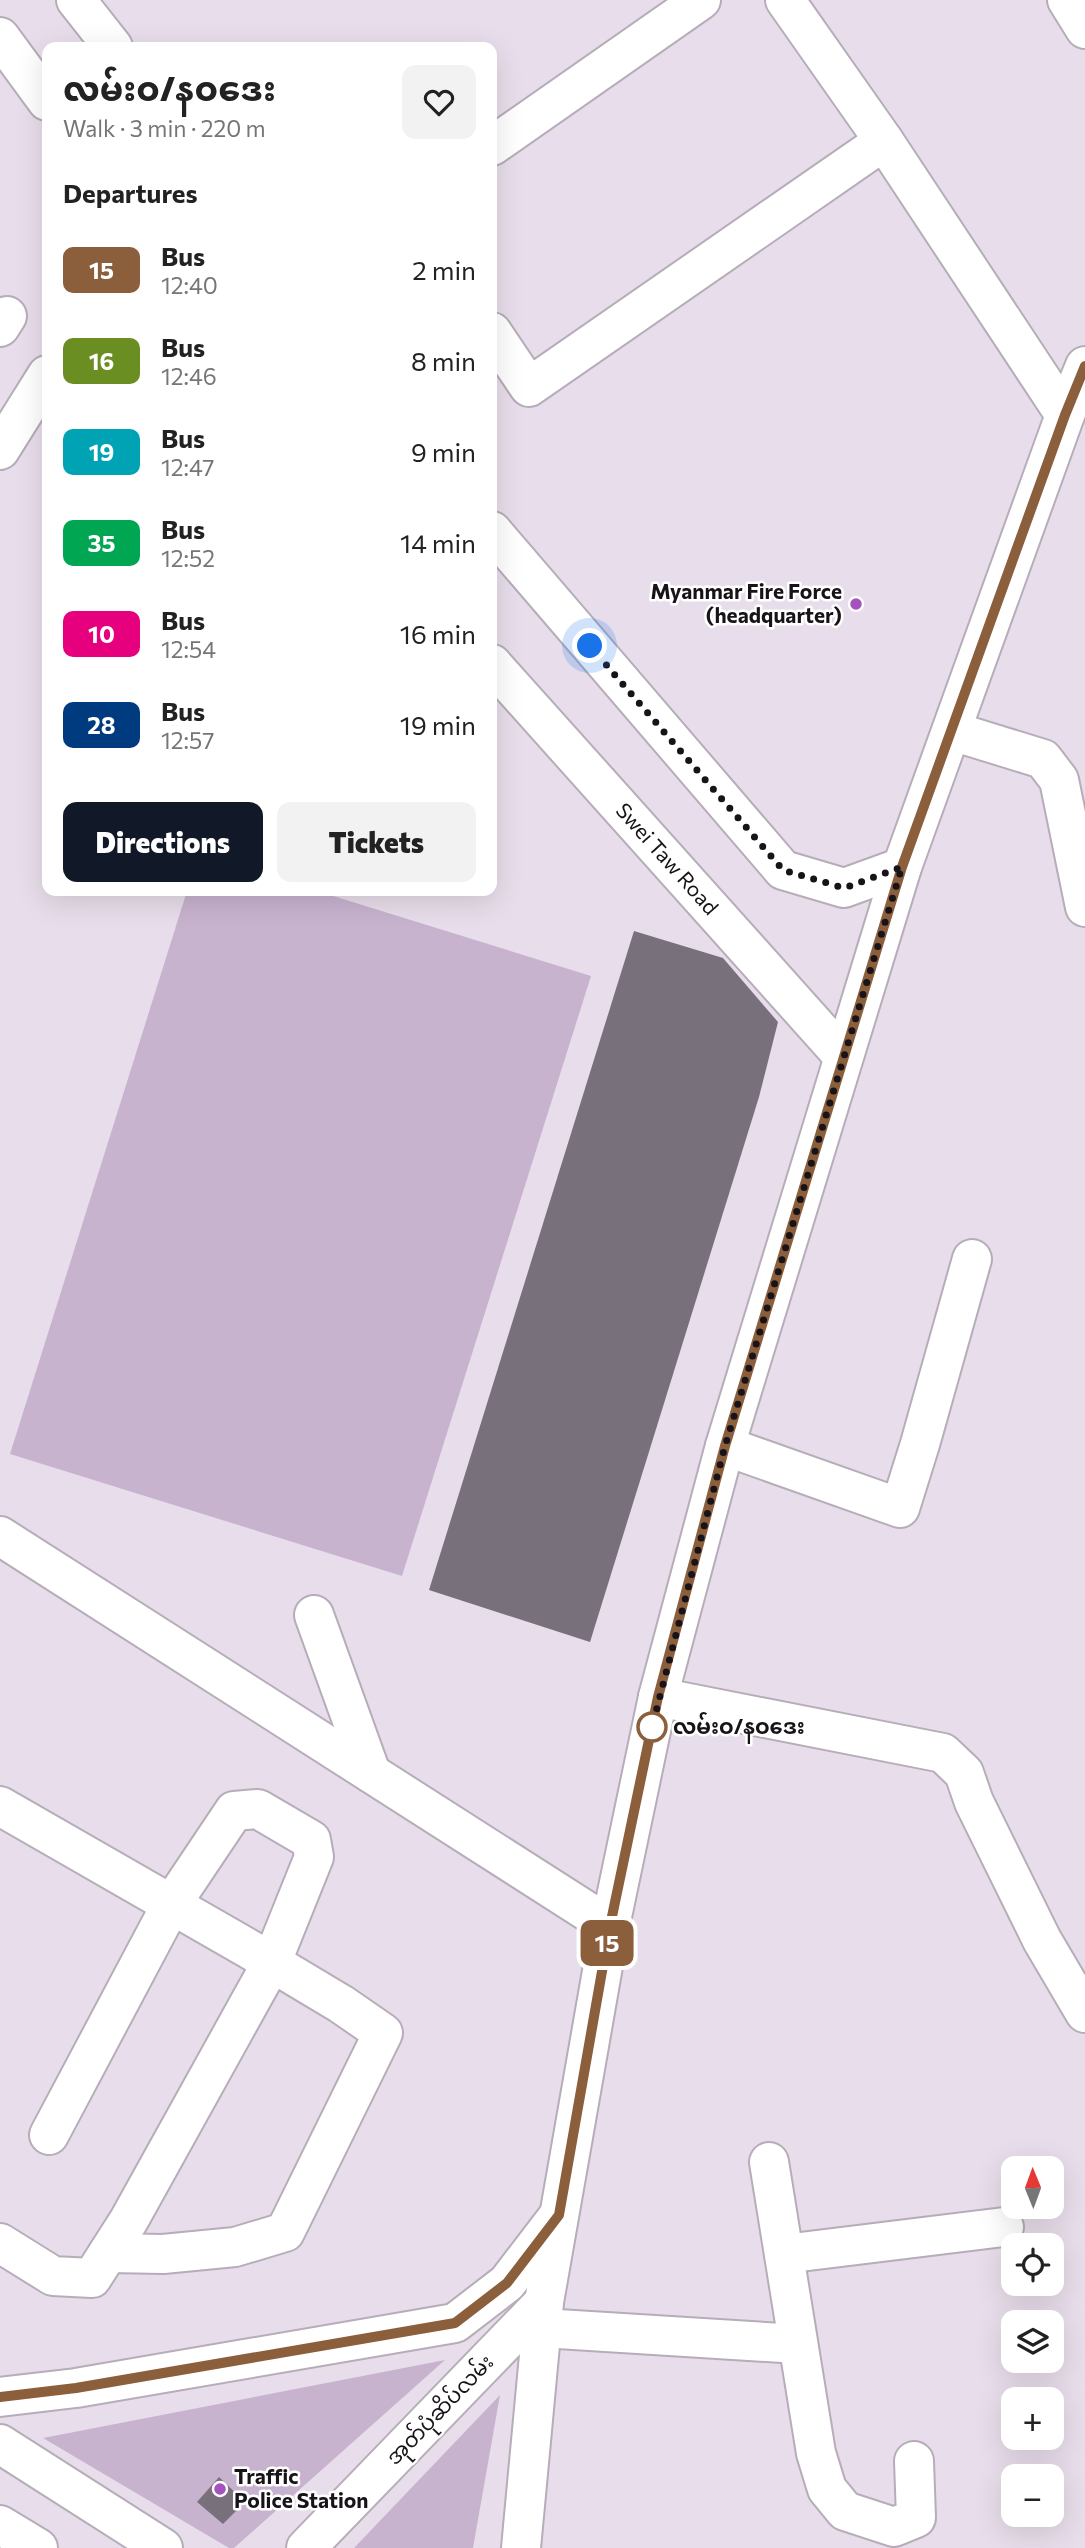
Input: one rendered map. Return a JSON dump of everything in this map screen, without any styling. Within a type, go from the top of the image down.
[{"type":"main road","points":[[76,0],[109,42]]},
{"type":"main road","points":[[497,143],[701,0]]},
{"type":"main road","points":[[785,0],[884,141],[1065,415]]},
{"type":"main road","points":[[1067,0],[1085,29]]},
{"type":"main road","points":[[0,37],[42,94]]},
{"type":"main road","points":[[497,339],[529,387],[884,141]]},
{"type":"main road","points":[[521,2548],[543,2314],[610,1926],[658,1697],[725,1446],[902,867],[1085,366]]},
{"type":"main road","points":[[0,450],[42,383]]},
{"type":"main road","points":[[497,537],[783,870],[844,888],[902,867]]},
{"type":"main road","name":"Swei Taw Road","points":[[497,670],[843,1056]]},
{"type":"main road","points":[[952,731],[1044,759],[1072,784],[1085,907]]},
{"type":"main road","points":[[725,1446],[900,1508],[972,1259]]},
{"type":"main road","points":[[0,1536],[610,1926]]},
{"type":"main road","points":[[314,1615],[371,1773]]},
{"type":"main road","points":[[658,1697],[943,1753],[964,1773],[974,1802],[1042,1940],[1085,2013]]},
{"type":"main road","points":[[0,1806],[341,2004],[383,2034],[285,2232],[234,2246],[163,2254],[108,2253]]},
{"type":"main road","points":[[0,2243],[53,2276],[92,2278],[129,2220],[271,1964],[314,1857],[311,1840],[258,1809],[234,1811],[171,1905],[49,2135]]},
{"type":"main road","points":[[769,2162],[816,2453],[827,2489],[845,2511],[894,2527],[916,2518],[914,2461]]},
{"type":"main road","points":[[0,2397],[76,2388],[455,2323],[507,2283],[559,2215]]},
{"type":"main road","points":[[784,2254],[1004,2227]]},
{"type":"main road","points":[[543,2314],[799,2344]]},
{"type":"main road","name":"အုတ်ပုံဆိပ်လမ်း","points":[[306,2548],[543,2314]]},
{"type":"main road","points":[[0,2445],[163,2548]]},
{"type":"main road","points":[[0,2525],[38,2548]]},
{"type":"shaded area","points":[[185,896],[333,896],[591,976],[402,1576],[10,1454]]},
{"type":"shaded area","points":[[445,2360],[234,2548],[229,2548],[43,2438]]},
{"type":"shaded area","points":[[500,2395],[473,2548],[354,2548]]},
{"type":"building","points":[[634,931],[723,958],[778,1022],[759,1097],[590,1642],[429,1590]]},
{"type":"building","name":"Traffic Police Station","points":[[219,2477],[245,2502],[223,2524],[197,2502]]},
{"type":"bus line","name":"15","points":[[0,2397],[76,2388],[455,2323],[507,2283],[559,2215],[610,1926],[658,1697],[725,1446],[902,867],[1085,366]]},
{"type":"place","name":"Myanmar Fire Force (headquarter)","points":[[856,604]]},
{"type":"place","name":"လမ်းဝ/နဝဒေး","points":[[652,1727]]},
{"type":"place","name":"Traffic Police Station","points":[[220,2489]]},
{"type":"route","points":[[590,646],[783,870],[844,888],[902,867],[725,1446],[652,1727]]}]
